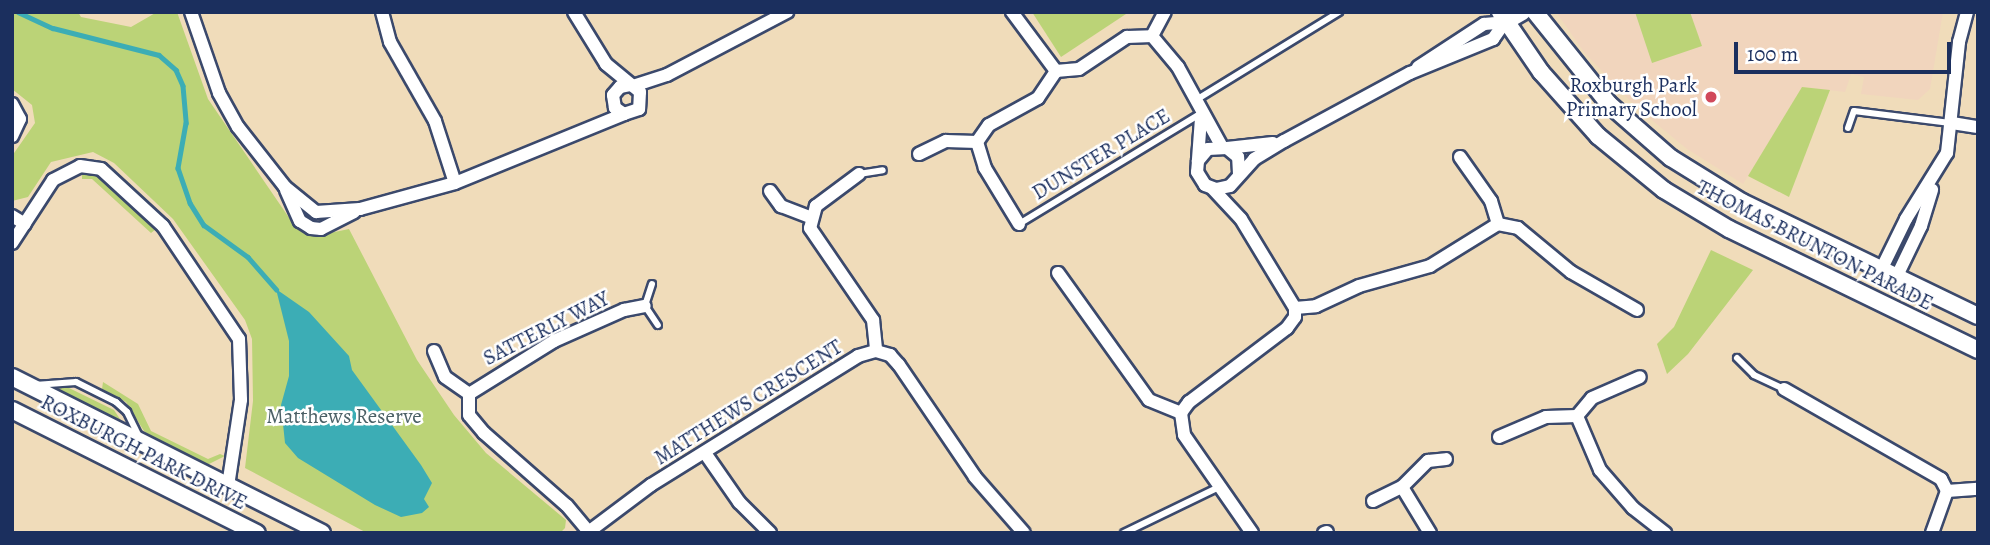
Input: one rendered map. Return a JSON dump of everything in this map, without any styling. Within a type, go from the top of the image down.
[{"type":"street","points":[[191,12],[219,93],[238,127],[285,187],[300,221],[311,228],[334,224],[360,209],[455,183],[530,155],[585,127],[635,113],[667,75]]},
{"type":"street","points":[[382,12],[390,42],[435,121],[455,183]]},
{"type":"street","points":[[574,12],[606,64],[640,92],[642,104]]},
{"type":"street","points":[[1012,12],[1056,71]]},
{"type":"street","points":[[1152,36],[1165,12]]},
{"type":"street","points":[[1410,73],[1485,18],[1522,12]]},
{"type":"street","name":"THOMAS BRUNTON PARADE","points":[[1535,12],[1609,104],[1671,158],[1742,202],[1896,278],[1974,311]]},
{"type":"street","points":[[1868,297],[1906,219],[1934,179],[1947,153],[1958,52],[1967,12]]},
{"type":"street","points":[[585,127],[620,87],[667,75],[784,13]]},
{"type":"street","points":[[1493,39],[1502,17]]},
{"type":"street","name":"THOMAS BRUNTON PARADE","points":[[1502,17],[1519,42],[1598,136],[1664,190],[1729,229],[1978,350]]},
{"type":"street","points":[[1056,71],[1079,69],[1128,37],[1152,36]]},
{"type":"street","points":[[1152,36],[1178,67],[1200,114],[1225,147],[1238,158],[1241,219]]},
{"type":"street","points":[[1212,188],[1223,189],[1284,141],[1410,73],[1493,39],[1519,42]]},
{"type":"street","points":[[606,64],[613,97],[624,114]]},
{"type":"street","points":[[977,142],[989,125],[1038,98],[1056,71]]},
{"type":"street","points":[[12,104],[20,119],[12,136]]},
{"type":"street","points":[[1200,114],[1200,179],[1241,219],[1295,308],[1295,317],[1287,328],[1189,402],[1181,413],[1184,435],[1252,533]]},
{"type":"street","points":[[1952,123],[1978,127]]},
{"type":"street","points":[[919,154],[946,141],[977,142]]},
{"type":"street","points":[[1198,160],[1208,149],[1284,141]]},
{"type":"street","points":[[977,142],[985,168],[1019,224]]},
{"type":"street","points":[[1460,157],[1491,201],[1498,224]]},
{"type":"street","points":[[12,243],[53,180],[67,170],[91,165],[117,182],[176,240],[239,339],[241,400],[228,486]]},
{"type":"street","points":[[809,217],[830,191],[859,174]]},
{"type":"street","points":[[1884,304],[1921,226],[1934,179]]},
{"type":"street","points":[[769,191],[780,206],[809,217]]},
{"type":"street","points":[[12,216],[25,224]]},
{"type":"street","points":[[809,217],[815,239],[833,257],[873,320],[876,351]]},
{"type":"street","points":[[1295,308],[1317,306],[1359,286],[1430,266],[1498,224],[1518,228],[1571,272],[1637,310]]},
{"type":"street","points":[[1058,273],[1149,400],[1181,413]]},
{"type":"street","name":"SATTERLY WAY","points":[[469,394],[554,341],[624,310],[645,306]]},
{"type":"street","points":[[433,351],[445,377],[469,394],[469,415],[484,433],[566,505],[588,532]]},
{"type":"street","name":"MATTHEWS CRESCENT","points":[[588,532],[621,505],[858,356],[876,351],[890,355],[899,365],[975,477],[1024,533]]},
{"type":"street","name":"ROXBURGH PARK DRIVE","points":[[12,377],[322,533]]},
{"type":"street","points":[[1499,438],[1546,417],[1577,416],[1592,398],[1640,377]]},
{"type":"street","points":[[1784,389],[1933,472],[1947,491]]},
{"type":"street","name":"ROXBURGH PARK DRIVE","points":[[12,410],[257,533]]},
{"type":"street","points":[[1577,416],[1600,470],[1633,508],[1665,533]]},
{"type":"street","points":[[705,453],[739,502],[770,533]]},
{"type":"street","points":[[1373,501],[1402,487],[1427,461],[1446,459]]},
{"type":"street","points":[[1402,487],[1430,533]]},
{"type":"street","points":[[1947,491],[1978,489]]},
{"type":"street","points":[[1932,533],[1947,491]]},
{"type":"lane","points":[[1195,100],[1339,12]]},
{"type":"lane","points":[[1848,128],[1854,111],[1952,123]]},
{"type":"lane","name":"DUNSTER PLACE","points":[[1019,224],[1200,114]]},
{"type":"lane","points":[[859,174],[883,170]]},
{"type":"lane","points":[[652,284],[645,306],[658,325]]},
{"type":"lane","points":[[1737,358],[1755,375],[1784,389]]},
{"type":"lane","name":"ROXBURGH PARK DRIVE","points":[[30,386],[76,382],[116,402],[127,412],[141,442]]},
{"type":"lane","points":[[1124,533],[1219,487]]},
{"type":"shaded area","name":"Roxburgh Park Primary School","points":[[1556,12],[1943,12],[1930,89],[1918,100],[1861,94],[1864,77],[1851,74],[1845,92],[1802,87],[1743,184],[1687,149],[1636,107],[1584,52]]},
{"type":"green space","name":"Matthews Reserve","points":[[12,12],[78,12],[81,17],[131,27],[157,12],[177,12],[208,99],[294,225],[306,233],[320,235],[349,229],[417,360],[454,415],[486,453],[566,520],[565,528],[560,533],[367,533],[245,468],[253,401],[252,339],[245,320],[173,219],[114,163],[93,152],[51,162],[28,197],[12,201],[12,156],[35,123],[32,105],[12,89]]},
{"type":"green space","points":[[1032,12],[1129,12],[1061,57]]},
{"type":"green space","points":[[1635,12],[1690,12],[1702,46],[1652,63]]},
{"type":"green space","points":[[1802,87],[1830,90],[1789,197],[1748,176]]},
{"type":"green space","points":[[82,173],[99,177],[156,229],[151,233],[92,179],[82,179]]},
{"type":"green space","points":[[1711,250],[1753,270],[1688,354],[1667,374],[1657,344],[1674,327]]},
{"type":"green space","points":[[103,382],[138,404],[151,431],[208,459],[220,454],[225,456],[207,465],[155,440],[144,431],[126,402],[102,389]]},
{"type":"green space","points":[[67,387],[114,410],[122,422],[55,389]]},
{"type":"water","points":[[276,289],[309,312],[349,356],[352,370],[421,465],[432,483],[424,499],[429,507],[422,513],[401,517],[375,505],[298,458],[285,443],[281,405],[289,376],[289,341]]},
{"type":"waterway","points":[[18,12],[53,28],[159,55],[176,70],[183,86],[186,123],[178,168],[190,203],[204,225],[248,257],[276,289]]},
{"type":"place","name":"Roxburgh Park Primary School","points":[[1711,97]]}]
